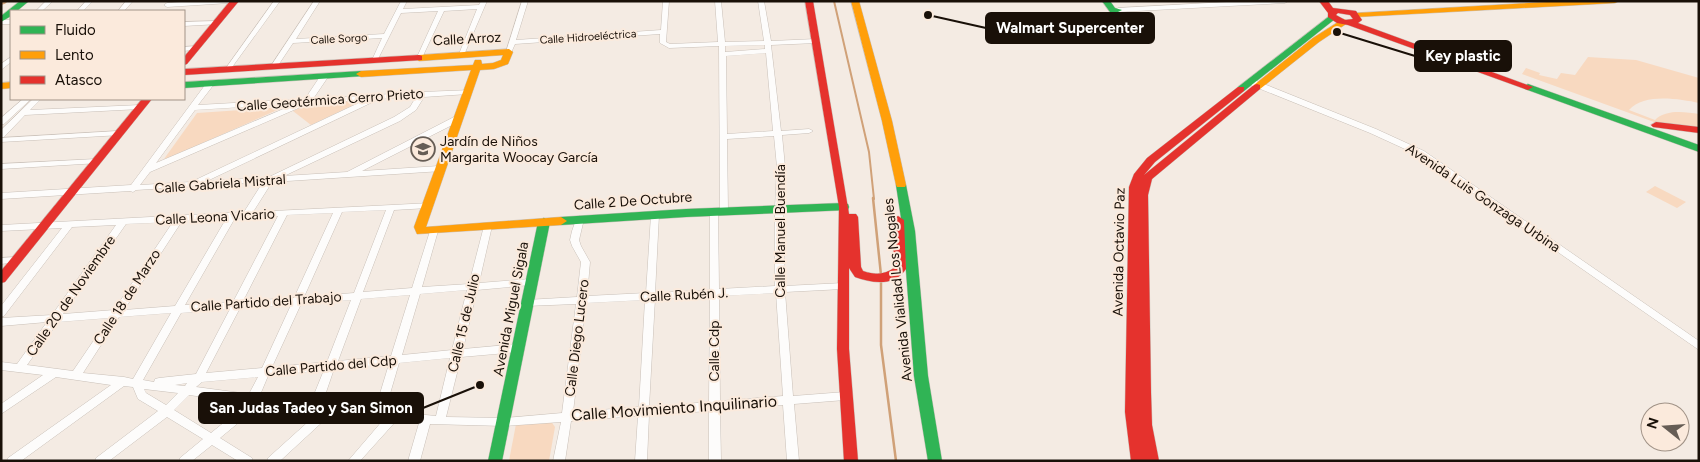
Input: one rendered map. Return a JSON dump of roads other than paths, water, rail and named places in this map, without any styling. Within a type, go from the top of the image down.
[{"type":"main road","points":[[14,10],[25,1]]},
{"type":"main road","points":[[212,23],[227,1]]},
{"type":"main road","points":[[187,49],[235,1]]},
{"type":"main road","points":[[809,1],[844,207],[845,396],[851,461]]},
{"type":"main road","points":[[815,28],[818,16],[816,1]]},
{"type":"main road","points":[[850,1],[860,22]]},
{"type":"main road","name":"Avenida Vialidad Los Nogales","points":[[855,1],[874,70],[903,194],[910,243],[918,350],[926,410],[936,461]]},
{"type":"main road","points":[[1323,1],[1344,14],[1699,149]]},
{"type":"main road","points":[[1344,14],[1521,1]]},
{"type":"main road","points":[[1344,14],[1615,1]]},
{"type":"main road","points":[[1344,14],[1699,141]]},
{"type":"main road","name":"Avenida Octavio Paz","points":[[1138,461],[1132,412],[1133,195],[1139,170],[1163,150],[1316,40],[1344,14]]},
{"type":"main road","name":"Calle Arroz","points":[[185,72],[481,54],[510,47]]},
{"type":"main road","name":"Calle Arroz","points":[[185,85],[476,68],[501,65],[505,62],[510,47]]},
{"type":"main road","points":[[429,231],[420,229],[439,169],[481,54]]},
{"type":"main road","name":"Avenida Octavio Paz","points":[[1152,461],[1145,425],[1144,393],[1144,186],[1156,169],[1257,84]]},
{"type":"main road","points":[[1,279],[143,103]]},
{"type":"main road","points":[[1656,125],[1699,130]]},
{"type":"main road","points":[[844,207],[850,212],[853,222],[855,267],[863,276],[891,277],[900,270],[898,223],[903,194]]},
{"type":"main road","name":"Calle 2 De Octubre","points":[[429,231],[580,219],[779,208],[844,207]]},
{"type":"main road","name":"Avenida Miguel Sigala","points":[[495,461],[530,282],[544,222]]},
{"type":"street","points":[[41,10],[50,1]]},
{"type":"street","points":[[81,10],[90,1]]},
{"type":"street","points":[[169,3],[227,1]]},
{"type":"street","points":[[228,69],[277,1]]},
{"type":"street","points":[[275,66],[317,1]]},
{"type":"street","points":[[374,60],[404,1]]},
{"type":"street","points":[[510,47],[526,1]]},
{"type":"street","points":[[666,1],[663,43],[669,46],[722,50],[816,41]]},
{"type":"street","name":"Calle Cdp","points":[[715,461],[714,293],[724,137],[722,50],[718,1]]},
{"type":"street","name":"Calle Manuel Buendía","points":[[761,1],[781,167],[779,208],[780,289],[793,461]]},
{"type":"street","points":[[1112,6],[1285,1]]},
{"type":"street","points":[[399,11],[442,9],[483,4],[462,54]]},
{"type":"street","points":[[420,57],[442,9]]},
{"type":"street","points":[[185,24],[212,23]]},
{"type":"street","name":"Calle Hidroeléctrica","points":[[510,47],[664,32]]},
{"type":"street","name":"Calle Sorgo","points":[[292,41],[386,36]]},
{"type":"street","points":[[1,68],[10,61]]},
{"type":"street","points":[[147,170],[307,102],[324,77]]},
{"type":"street","points":[[133,189],[211,83]]},
{"type":"street","name":"Avenida Luis Gonzaga Urbina","points":[[1257,84],[1420,153],[1699,346]]},
{"type":"street","name":"Calle Geotérmica Cerro Prieto","points":[[192,108],[468,92]]},
{"type":"street","points":[[246,216],[269,180],[397,119],[413,108],[422,94]]},
{"type":"street","points":[[188,186],[380,96]]},
{"type":"street","points":[[1,122],[25,100]]},
{"type":"street","points":[[1,135],[36,100]]},
{"type":"street","points":[[24,113],[143,103]]},
{"type":"street","points":[[345,176],[457,119]]},
{"type":"street","points":[[724,137],[809,131]]},
{"type":"street","points":[[1,140],[118,133]]},
{"type":"street","points":[[1,167],[96,161]]},
{"type":"street","name":"Calle Gabriela Mistral","points":[[1,196],[188,186],[439,169]]},
{"type":"street","name":"Calle Leona Vicario","points":[[1,228],[178,220],[428,205]]},
{"type":"street","points":[[314,406],[332,366],[391,207]]},
{"type":"street","points":[[184,461],[257,399],[265,372],[339,210]]},
{"type":"street","points":[[100,461],[167,411],[199,378],[238,306],[284,213]]},
{"type":"street","points":[[641,461],[646,410],[655,215]]},
{"type":"street","points":[[230,216],[178,308],[140,383],[142,396],[248,461]]},
{"type":"street","name":"Calle Diego Lucero","points":[[559,461],[567,416],[586,261],[575,239],[580,219]]},
{"type":"street","name":"Calle 18 de Marzo","points":[[77,374],[178,220]]},
{"type":"street","name":"Calle 20 de Noviembre","points":[[20,368],[58,317],[122,223]]},
{"type":"street","points":[[1,313],[70,225]]},
{"type":"street","name":"Calle 15 de Julio","points":[[440,421],[488,226]]},
{"type":"street","points":[[379,414],[416,291],[429,231]]},
{"type":"street","points":[[1,261],[16,260]]},
{"type":"street","name":"Calle Partido del Trabajo","points":[[1,322],[178,308],[238,306],[530,282]]},
{"type":"street","name":"Calle Rubén J.","points":[[526,303],[843,286]]},
{"type":"street","name":"Calle Partido del Cdp","points":[[140,383],[517,348]]},
{"type":"street","points":[[1,366],[77,374],[330,409],[440,421],[504,422]]},
{"type":"street","points":[[1,410],[54,373]]},
{"type":"street","points":[[12,461],[124,381]]},
{"type":"street","name":"Calle Movimiento Inquilinario","points":[[504,422],[845,396]]},
{"type":"street","points":[[272,461],[330,409]]},
{"type":"street","points":[[353,461],[394,415]]},
{"type":"street","points":[[414,461],[426,419]]},
{"type":"waterway","points":[[834,1],[869,152],[874,199]]},
{"type":"waterway","points":[[873,198],[881,275]]},
{"type":"waterway","points":[[881,281],[881,345],[896,461]]},
{"type":"place","name":"Walmart Supercenter","points":[[928,15]]},
{"type":"place","name":"Key plastic","points":[[1337,32]]},
{"type":"place","name":"Jardín de Niños Margarita Woocay García","points":[[423,149]]},
{"type":"place","name":"San Judas Tadeo y San Simon","points":[[480,385]]}]
